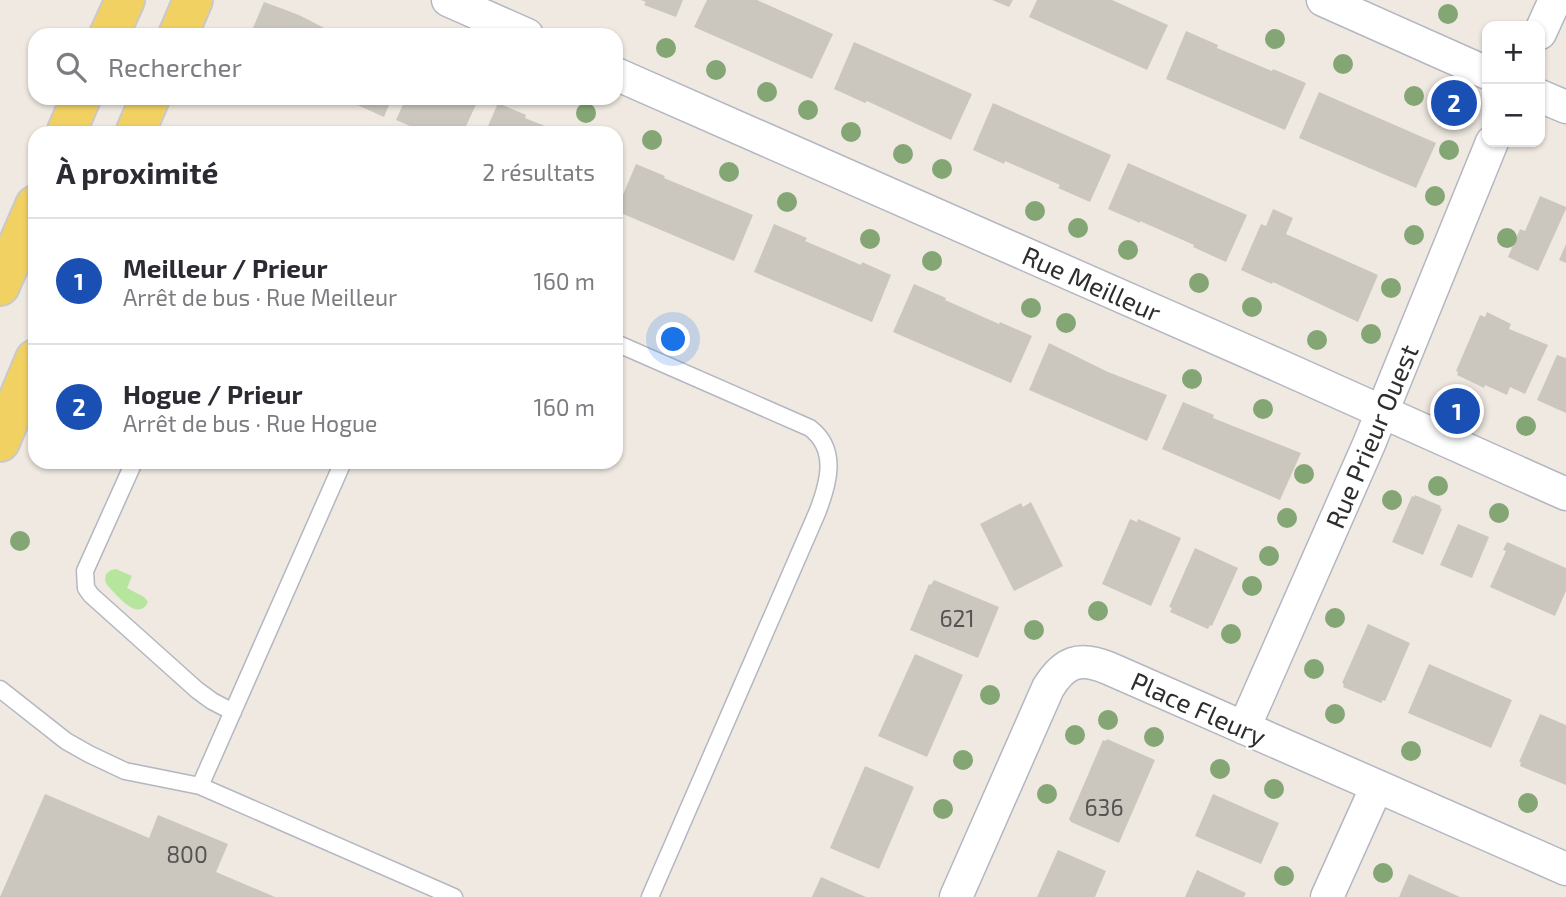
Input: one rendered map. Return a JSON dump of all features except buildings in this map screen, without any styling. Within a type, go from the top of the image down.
[{"type":"main road","points":[[112,28],[125,0]]},
{"type":"main road","points":[[181,28],[193,0]]},
{"type":"main road","points":[[69,126],[78,105]]},
{"type":"main road","points":[[138,126],[147,105]]},
{"type":"main road","points":[[0,286],[28,221]]},
{"type":"main road","points":[[0,442],[28,376]]},
{"type":"street","points":[[448,0],[511,28]]},
{"type":"street","points":[[1323,0],[1482,71]]},
{"type":"street","points":[[1545,22],[1555,0]]},
{"type":"street","name":"Rue Meilleur","points":[[623,77],[1566,494]]},
{"type":"street","points":[[1545,98],[1566,107]]},
{"type":"street","name":"Rue Prieur Ouest","points":[[1244,727],[1382,412],[1490,147]]},
{"type":"street","name":"Place Fleury","points":[[956,897],[1048,688],[1059,672],[1078,662],[1095,663],[1566,869]]},
{"type":"street","points":[[1327,897],[1377,786]]},
{"type":"lane","points":[[623,346],[810,428],[823,443],[830,470],[817,513],[650,897]]},
{"type":"lane","points":[[131,469],[85,571],[86,588],[197,690],[233,712]]},
{"type":"lane","points":[[200,786],[340,469]]},
{"type":"lane","points":[[0,689],[66,741],[125,771],[200,786],[454,897]]},
{"type":"green space","points":[[116,569],[132,576],[127,588],[144,597],[148,602],[144,608],[127,605],[107,585],[106,574]]},
{"type":"place","name":"Hogue / Prieur","points":[[1454,103]]},
{"type":"place","name":"Meilleur / Prieur","points":[[1457,411]]}]
